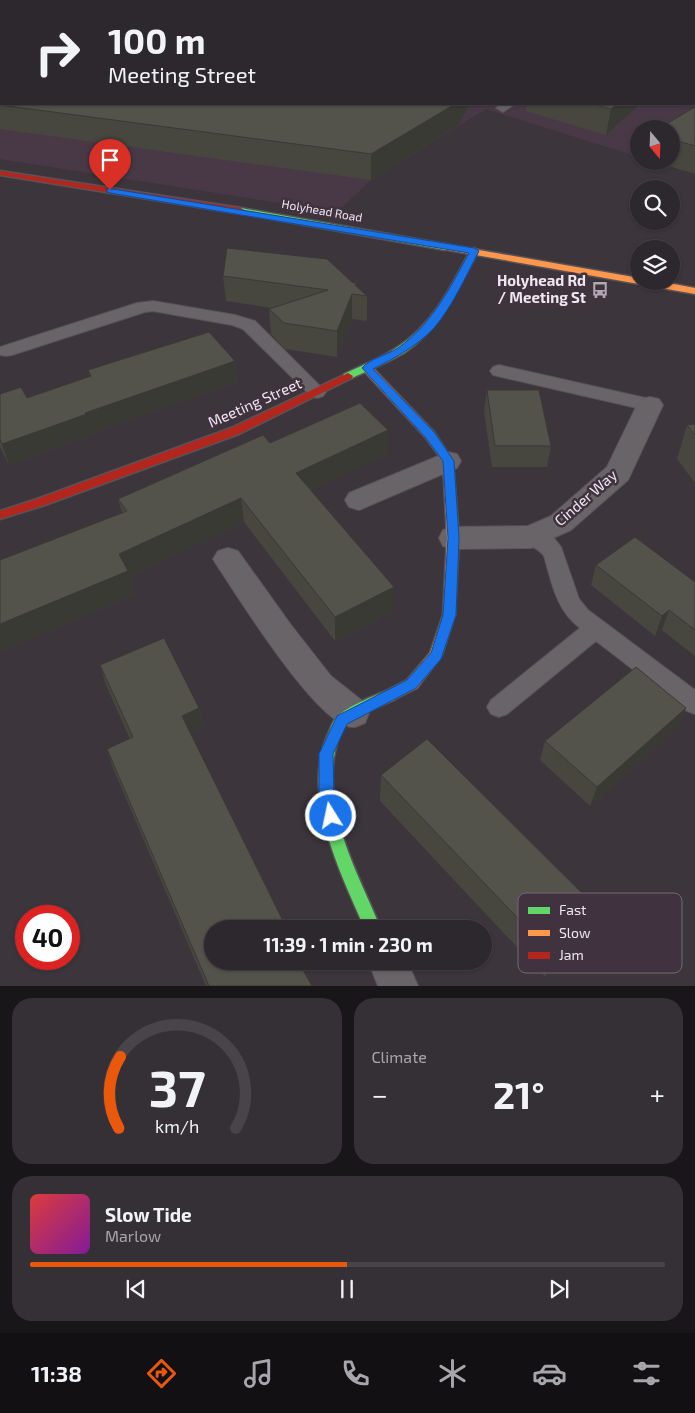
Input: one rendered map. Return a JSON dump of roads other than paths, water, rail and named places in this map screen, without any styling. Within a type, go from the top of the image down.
[{"type":"street","name":"Holyhead Road","points":[[0,173],[183,201],[630,279]]},
{"type":"street","name":"Meeting Street","points":[[0,514],[41,502],[235,431],[401,350],[430,326],[458,282],[474,251]]},
{"type":"street","name":"Holyhead Road","points":[[680,288],[695,290]]},
{"type":"street","points":[[367,368],[430,435],[448,461],[454,538],[449,615],[436,655],[412,684],[342,720],[326,754],[327,798],[339,851],[369,920]]},
{"type":"street","name":"Cinder Way","points":[[454,538],[531,537],[561,523],[618,472],[650,405]]},
{"type":"street","points":[[359,500],[448,461]]},
{"type":"street","points":[[228,559],[280,634],[320,686],[354,713]]},
{"type":"street","points":[[392,970],[398,986]]},
{"type":"lane","points":[[6,351],[143,306],[153,306],[235,320],[249,325],[317,392]]},
{"type":"lane","points":[[499,371],[650,405]]},
{"type":"lane","points":[[531,537],[547,544],[554,553],[569,603],[580,616],[695,704]]},
{"type":"lane","points":[[499,707],[596,628]]},
{"type":"place","name":"Holyhead Rd / Meeting St","points":[[600,290]]}]
